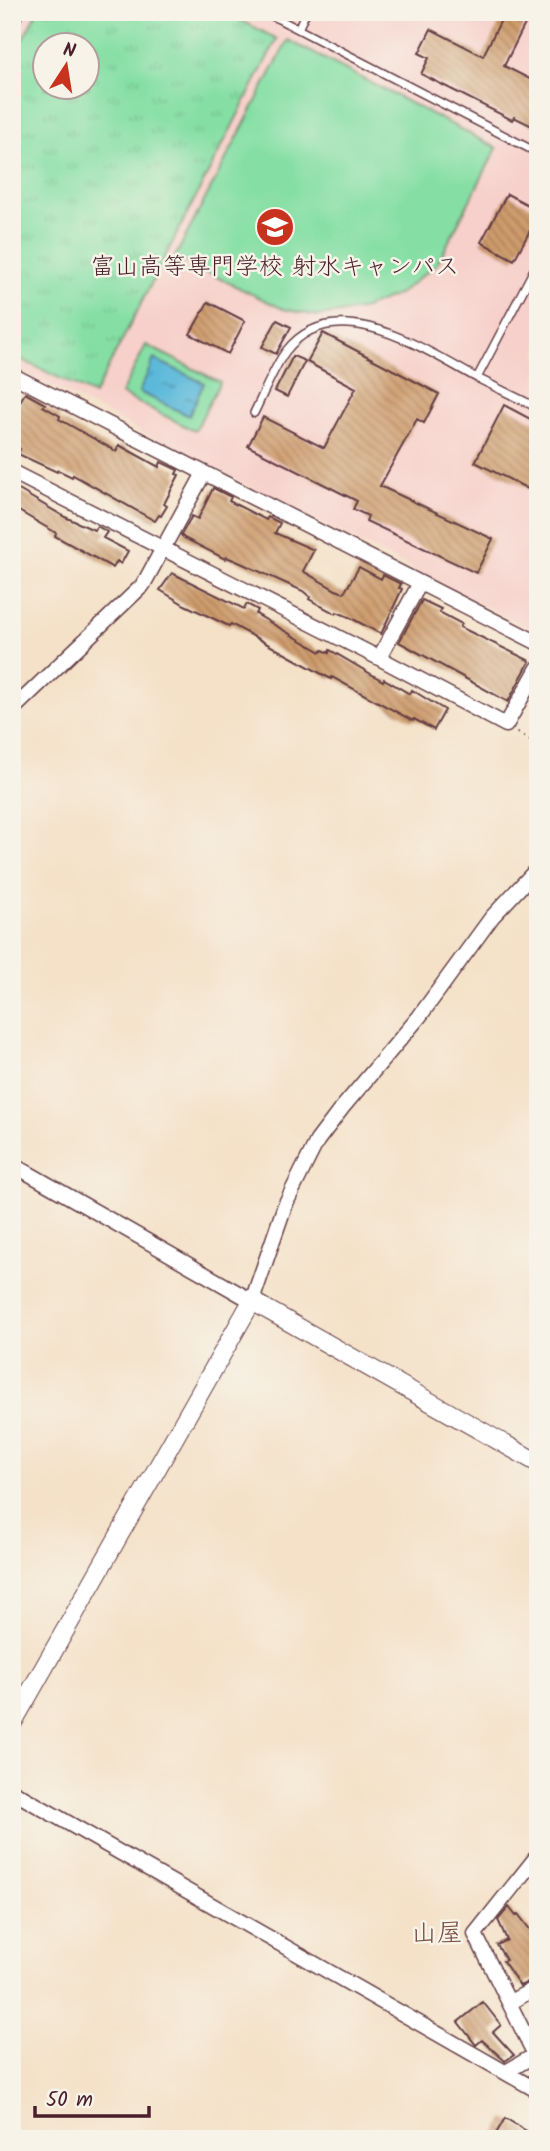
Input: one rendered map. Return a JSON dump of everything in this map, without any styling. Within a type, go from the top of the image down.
[{"type":"street","points":[[12,20],[16,12]]},
{"type":"street","points":[[12,376],[538,643]]},
{"type":"street","points":[[12,471],[506,725],[538,668]]},
{"type":"street","points":[[12,710],[143,585],[204,473]]},
{"type":"street","points":[[379,658],[420,583]]},
{"type":"street","points":[[12,1724],[254,1293],[285,1205],[317,1141],[419,1017],[492,917],[538,868]]},
{"type":"street","points":[[12,1164],[254,1293],[538,1463]]},
{"type":"street","points":[[12,1791],[538,2091]]},
{"type":"street","points":[[506,2072],[535,2055],[475,1934],[538,1855]]},
{"type":"street","points":[[510,2002],[538,1987]]},
{"type":"lane","points":[[265,12],[538,153]]},
{"type":"lane","points":[[298,29],[306,12]]},
{"type":"lane","points":[[477,378],[538,262]]},
{"type":"lane","points":[[254,413],[286,351],[321,325],[342,323],[367,327],[403,339],[538,408]]},
{"type":"path","points":[[506,725],[538,745]]},
{"type":"shaded area","name":"富山高等専門学校 射水キャンパス","points":[[27,12],[538,12],[538,633],[12,366],[12,41]]},
{"type":"green space","points":[[37,12],[225,12],[277,39],[94,395],[12,355],[12,59]]},
{"type":"green space","points":[[288,40],[497,148],[437,264],[399,294],[360,310],[318,316],[283,309],[175,257]]},
{"type":"green space","points":[[146,345],[220,382],[195,431],[121,394]]},
{"type":"water","points":[[154,359],[204,383],[189,416],[139,392]]},
{"type":"building","points":[[505,12],[531,12],[504,66],[538,83],[538,129],[514,117],[512,120],[421,74],[429,58],[419,53],[431,29],[483,56]]},
{"type":"building","points":[[507,194],[538,210],[538,216],[514,260],[481,242]]},
{"type":"building","points":[[208,302],[245,321],[228,354],[190,334]]},
{"type":"building","points":[[277,320],[291,327],[276,354],[262,347]]},
{"type":"building","points":[[323,333],[439,394],[424,423],[417,419],[380,486],[493,539],[476,573],[366,521],[368,516],[353,509],[357,501],[248,446],[263,417],[324,448],[356,388],[307,362]]},
{"type":"building","points":[[293,356],[305,361],[287,397],[275,391]]},
{"type":"building","points":[[25,393],[45,404],[43,406],[60,416],[59,419],[116,451],[119,445],[159,467],[161,462],[178,470],[176,474],[179,475],[161,516],[155,521],[73,475],[72,477],[58,470],[57,472],[18,454],[20,449],[12,445],[12,415]]},
{"type":"building","points":[[504,405],[538,423],[538,494],[475,462]]},
{"type":"building","points":[[12,486],[65,517],[94,530],[97,526],[107,532],[103,538],[128,551],[121,564],[117,561],[113,568],[55,536],[56,533],[12,507]]},
{"type":"building","points":[[213,488],[231,497],[229,501],[266,520],[268,517],[280,523],[275,533],[314,550],[303,571],[336,590],[344,593],[359,567],[381,579],[383,575],[401,584],[399,588],[402,589],[381,634],[321,606],[309,599],[303,591],[234,560],[225,559],[184,538],[181,535],[192,516],[198,519]]},
{"type":"building","points":[[172,573],[244,609],[247,604],[258,610],[256,614],[321,652],[323,650],[329,653],[330,650],[383,681],[384,679],[410,694],[412,690],[445,710],[434,730],[414,719],[413,721],[231,624],[229,626],[185,605],[160,590]]},
{"type":"building","points":[[422,600],[441,609],[439,612],[462,624],[460,627],[530,661],[508,702],[399,642]]},
{"type":"building","points":[[509,1907],[516,1916],[518,1914],[538,1940],[538,1963],[532,1967],[538,1977],[520,1986],[503,1961],[506,1960],[497,1945],[507,1940],[498,1920]]},
{"type":"building","points":[[483,2002],[501,2025],[493,2032],[514,2055],[505,2061],[482,2040],[476,2045],[458,2022]]},
{"type":"building","points":[[505,2118],[538,2138],[538,2139],[493,2139]]},
{"type":"place","name":"富山高等専門学校 射水キャンパス","points":[[275,227]]},
{"type":"district","name":"山屋","points":[[437,1932]]}]
